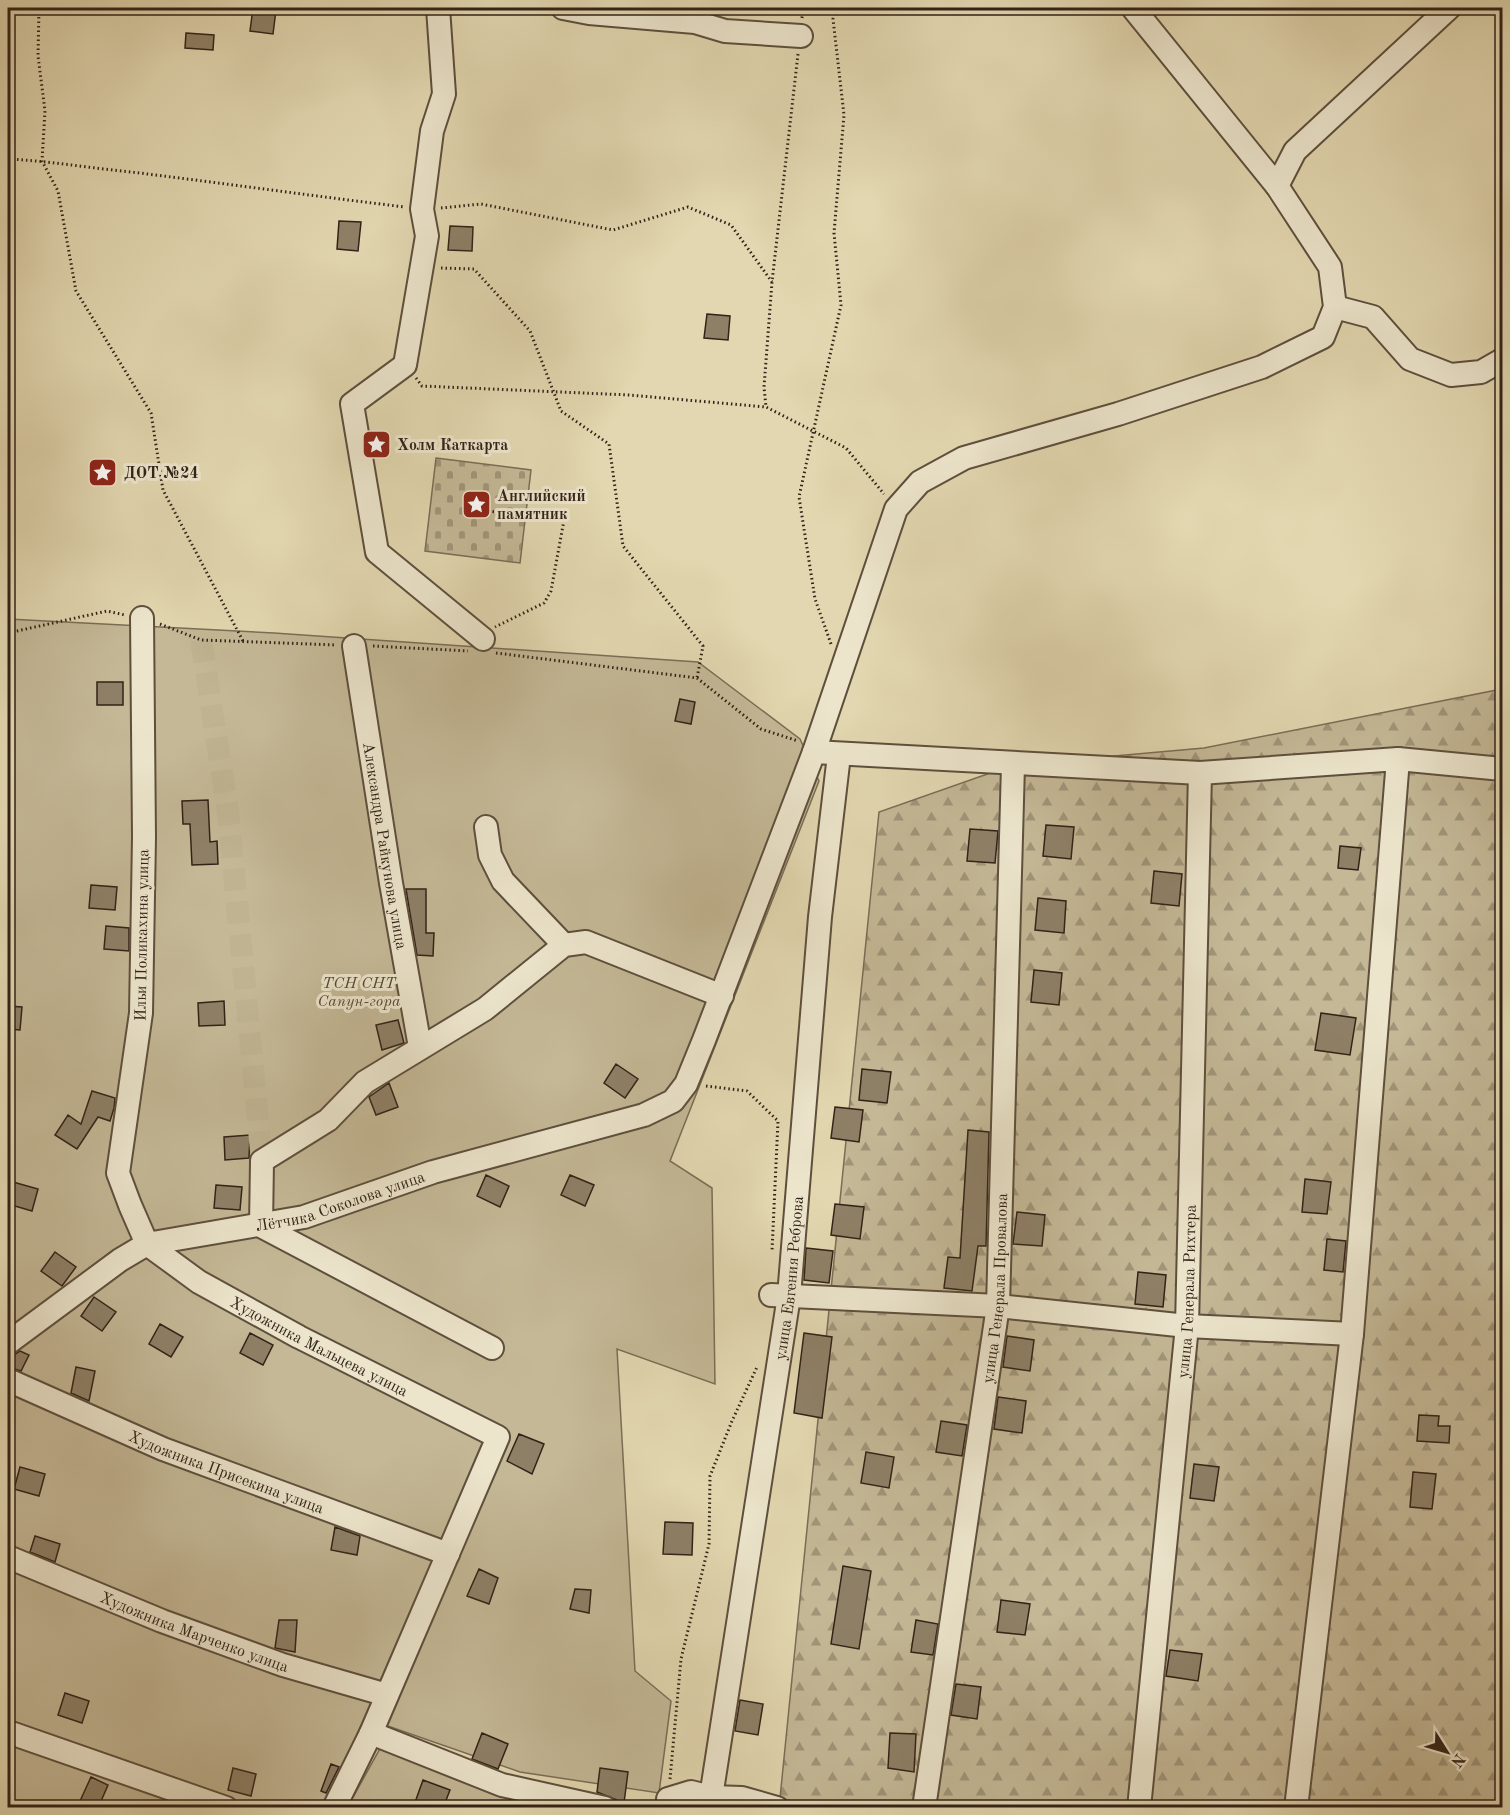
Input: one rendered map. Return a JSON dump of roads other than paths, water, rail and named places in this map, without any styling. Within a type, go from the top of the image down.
[{"type":"street","points":[[438,8],[444,94],[432,131],[422,209],[427,236],[405,365],[352,404],[377,552],[481,645]]},
{"type":"street","points":[[563,8],[589,13],[695,22],[725,31],[801,36]]},
{"type":"street","points":[[492,1348],[261,1226],[262,1161],[328,1120],[365,1082],[485,1009],[564,945],[586,942],[722,996],[814,752],[896,509],[920,482],[964,458],[1118,414],[1262,367],[1323,337],[1335,308],[1330,267],[1277,186],[1133,8]]},
{"type":"street","points":[[1277,186],[1295,152],[1449,8]]},
{"type":"street","points":[[1335,308],[1373,317],[1410,359],[1451,375],[1481,372],[1503,360]]},
{"type":"street","name":"Ильи Поликахина улица","points":[[142,618],[144,837],[141,1013],[118,1173],[147,1244]]},
{"type":"street","name":"Александра Райкунова улица","points":[[354,646],[391,883],[420,1047]]},
{"type":"street","points":[[814,752],[1013,765],[1200,773],[1398,759],[1503,769]]},
{"type":"street","name":"улица Евгения Реброва","points":[[711,1797],[780,1295],[839,754]]},
{"type":"street","points":[[1296,1808],[1352,1334],[1398,759]]},
{"type":"street","name":"улица Генерала Провалова","points":[[924,1808],[998,1306],[1013,765]]},
{"type":"street","name":"улица Генерала Рихтера","points":[[1139,1808],[1187,1326],[1200,773]]},
{"type":"street","points":[[486,827],[490,855],[503,881],[564,945]]},
{"type":"street","name":"Лётчика Соколова улица","points":[[8,1343],[120,1260],[147,1244],[304,1217],[433,1172],[644,1115],[673,1101],[686,1084],[722,996]]},
{"type":"street","name":"Художника Мальцева улица","points":[[147,1244],[199,1282],[498,1437],[448,1554]]},
{"type":"street","points":[[780,1295],[998,1306],[1187,1326],[1352,1334]]},
{"type":"street","name":"Художника Присекина улица","points":[[8,1380],[163,1449],[448,1554]]},
{"type":"street","points":[[334,1808],[371,1733],[448,1554]]},
{"type":"street","name":"Художника Марченко улица","points":[[8,1557],[162,1621],[283,1665],[387,1695]]},
{"type":"street","points":[[8,1732],[226,1808]]},
{"type":"street","points":[[371,1733],[502,1785],[605,1808]]},
{"type":"street","points":[[668,1799],[690,1792],[711,1797],[742,1798],[777,1808]]},
{"type":"tunnel","points":[[201,640],[228,812],[262,1161]]},
{"type":"place","name":"Холм Каткарта","points":[[376,444]]},
{"type":"place","name":"ДОТ №24","points":[[103,472]]},
{"type":"place","name":"Английский памятник","points":[[476,504]]},
{"type":"park label","name":"ТСН СНТ Сапун-гора","points":[[359,991]]}]
